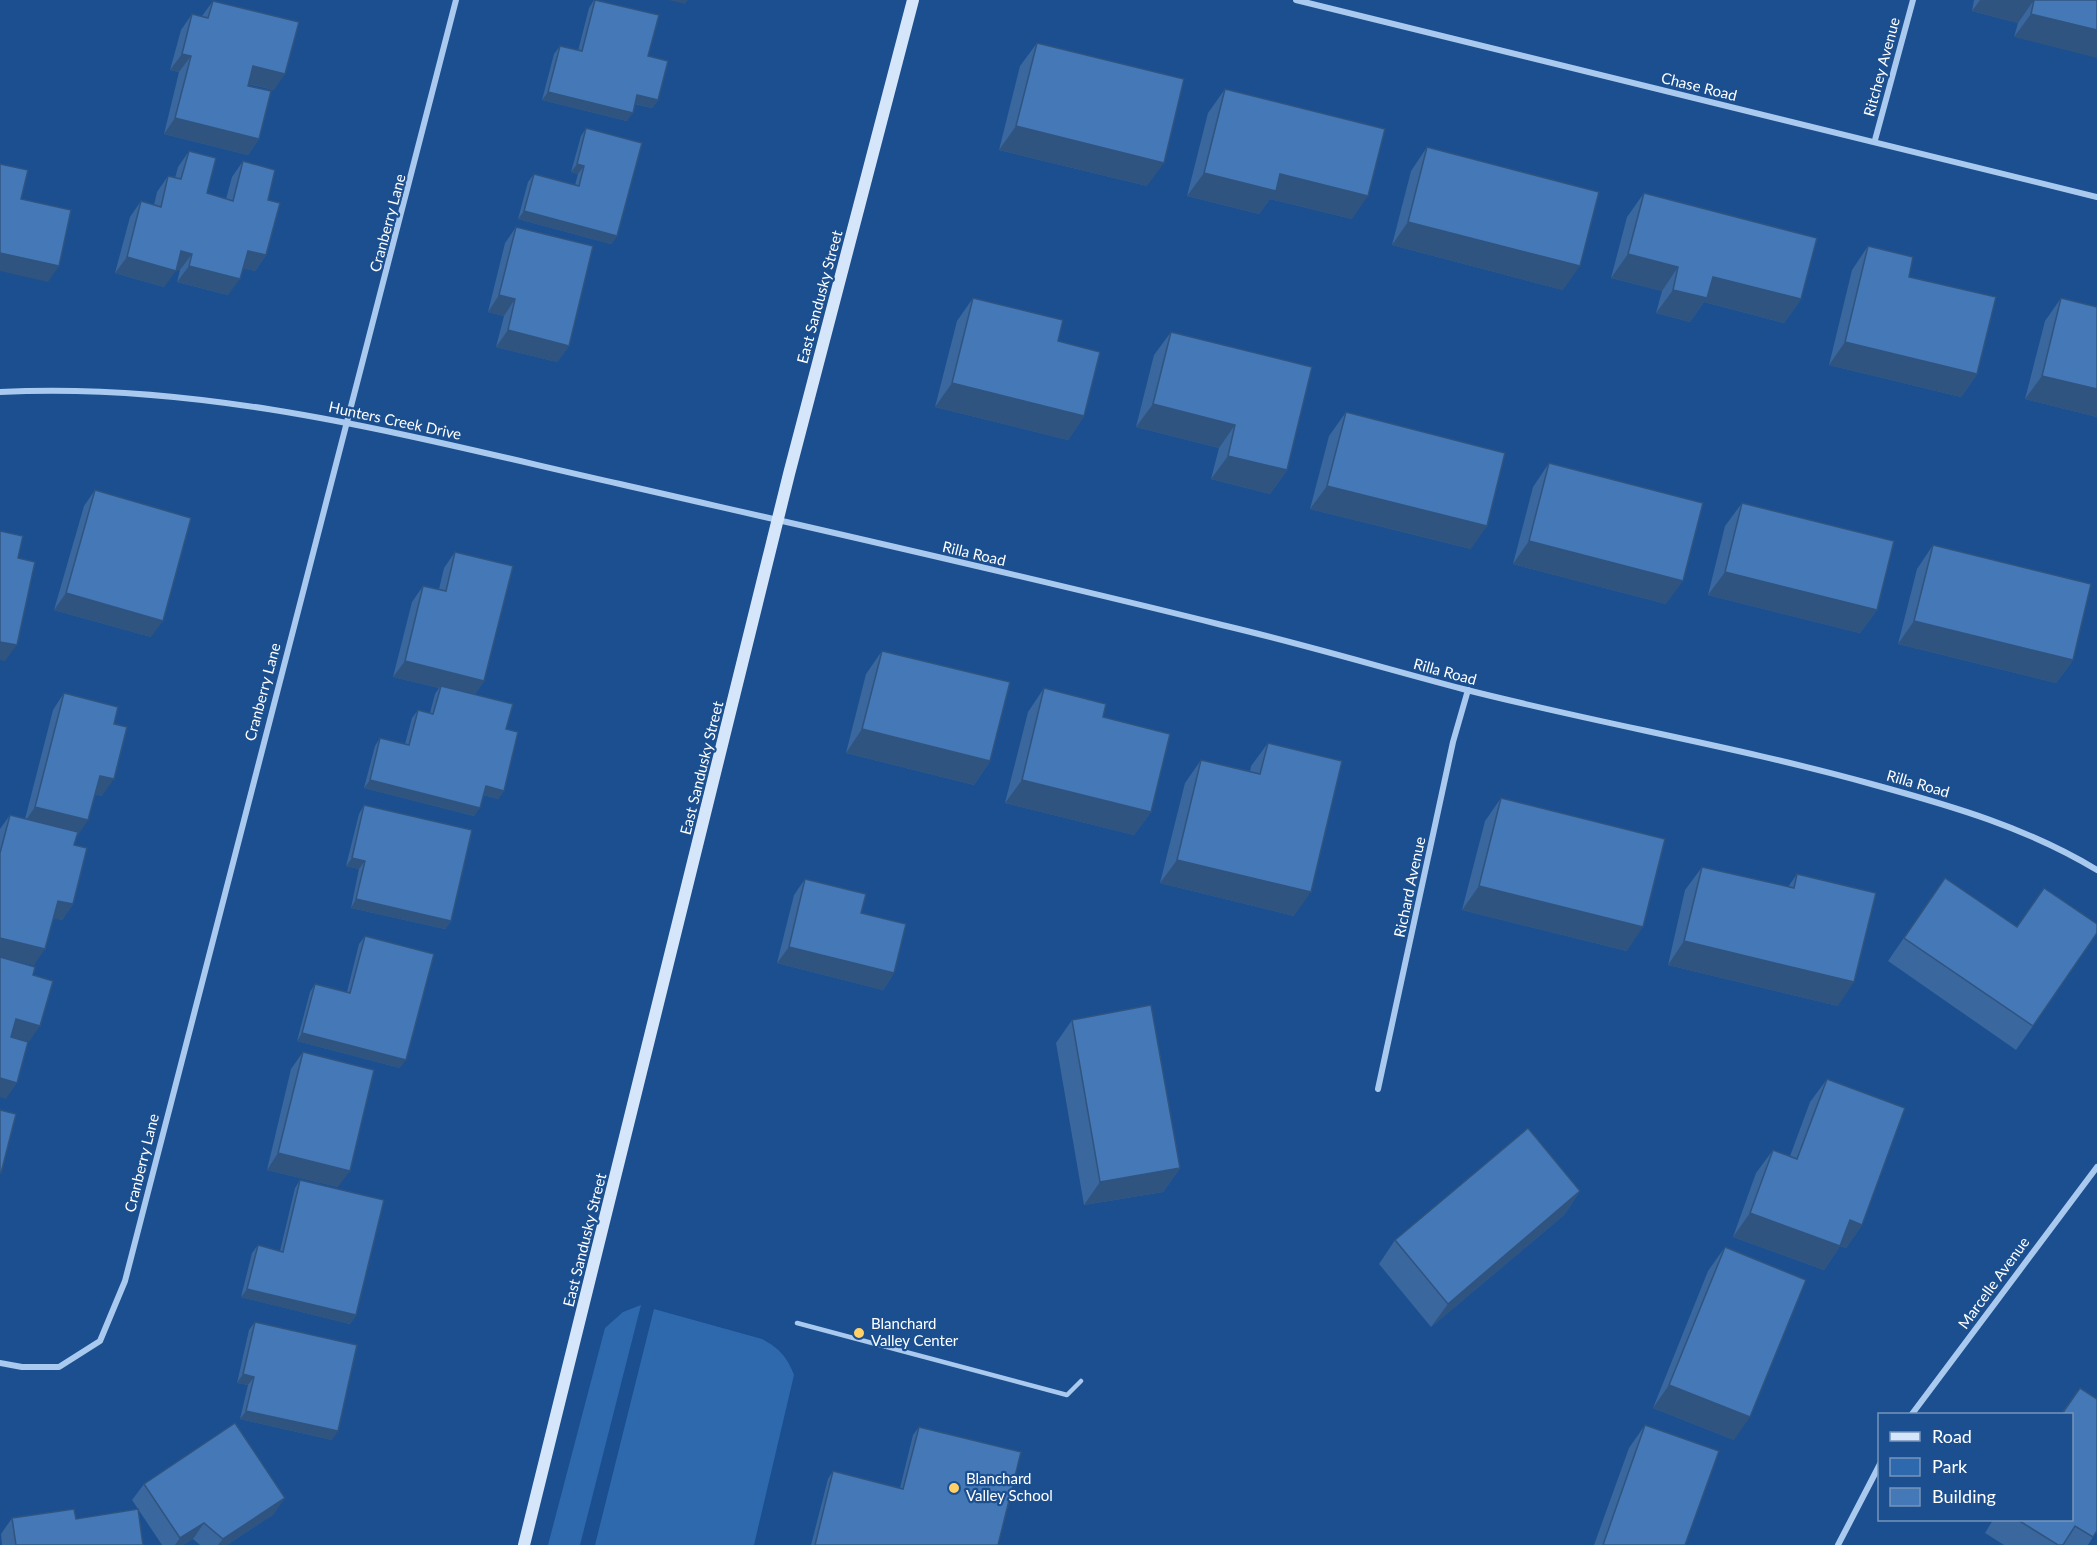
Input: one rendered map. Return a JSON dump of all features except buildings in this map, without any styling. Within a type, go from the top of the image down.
[{"type":"main road","name":"East Sandusky Street","points":[[524,1545],[779,520],[913,0]]},
{"type":"street","name":"Cranberry Lane","points":[[0,1363],[22,1367],[58,1367],[100,1341],[125,1281],[456,0]]},
{"type":"street","name":"Chase Road","points":[[1296,0],[1875,140],[2097,197]]},
{"type":"street","name":"Ritchey Avenue","points":[[1875,140],[1913,0]]},
{"type":"street","name":"Hunters Creek Drive","points":[[0,392],[59,389],[238,403],[347,423],[779,520]]},
{"type":"street","name":"Rilla Road","points":[[779,520],[1226,626],[1468,690],[1826,771],[1951,806],[2013,827],[2073,855],[2097,870]]},
{"type":"street","name":"Richard Avenue","points":[[1378,1089],[1453,742],[1468,690]]},
{"type":"street","name":"Marcelle Avenue","points":[[1913,1413],[2097,1167]]},
{"type":"street","points":[[1838,1545],[1878,1468]]},
{"type":"lane","points":[[797,1323],[1067,1395],[1081,1381]]},
{"type":"green space","points":[[641,1305],[580,1545],[548,1545],[605,1328],[623,1312]]},
{"type":"green space","points":[[654,1309],[762,1339],[782,1354],[794,1375],[754,1545],[595,1545]]},
{"type":"place","name":"Blanchard Valley Center","points":[[859,1333]]},
{"type":"place","name":"Blanchard Valley School","points":[[954,1488]]}]
